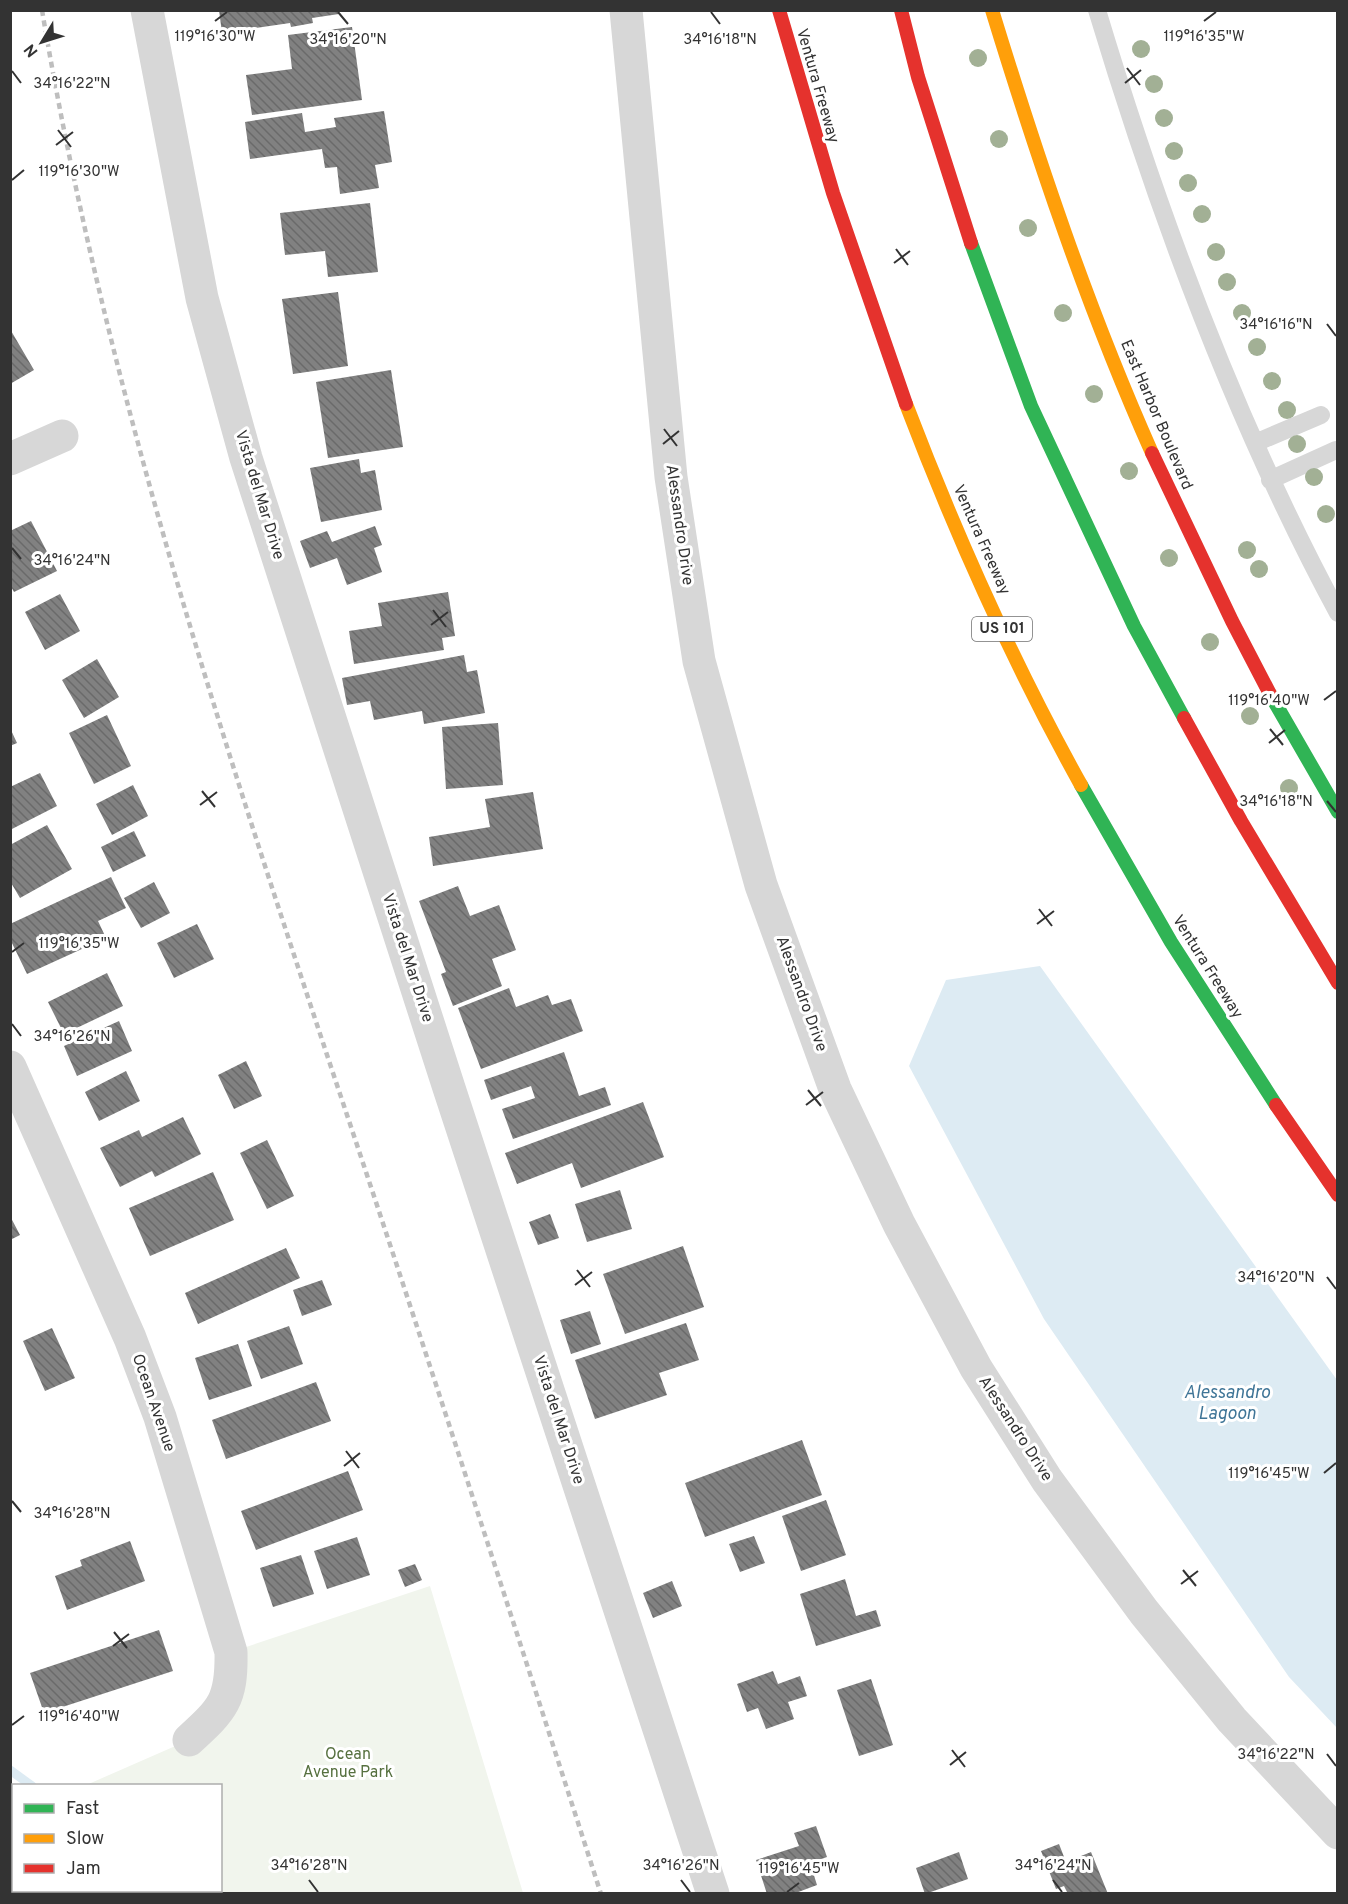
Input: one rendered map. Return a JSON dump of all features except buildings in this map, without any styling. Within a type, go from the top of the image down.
[{"type":"main road","name":"Ventura Freeway","points":[[778,10],[819,157],[884,346],[942,496],[1005,634],[1082,788],[1175,950],[1284,1119],[1338,1195]]},
{"type":"main road","points":[[901,10],[918,77],[971,244],[1031,406],[1134,626],[1241,821],[1338,983]]},
{"type":"main road","name":"East Harbor Boulevard","points":[[992,10],[1040,165],[1077,269],[1121,379],[1211,578],[1266,686],[1338,812]]},
{"type":"street","name":"Vista del Mar Drive","points":[[147,10],[202,298],[246,458],[449,1088],[713,1893]]},
{"type":"street","name":"Alessandro Drive","points":[[626,10],[671,477],[699,661],[761,885],[835,1089],[899,1224],[976,1368],[1047,1480],[1144,1612],[1232,1720],[1338,1833]]},
{"type":"street","points":[[10,459],[62,436]]},
{"type":"street","name":"Ocean Avenue","points":[[10,1067],[130,1338],[160,1417],[231,1652],[232,1681],[225,1702],[189,1740]]},
{"type":"lane","points":[[1097,10],[1116,75],[1186,274],[1270,480],[1338,613]]},
{"type":"lane","points":[[1255,443],[1321,415]]},
{"type":"lane","points":[[1270,480],[1336,450]]},
{"type":"green space","name":"Ocean Avenue Park","points":[[430,1586],[523,1893],[181,1892],[222,1892],[222,1784],[89,1784],[189,1740],[231,1652]]},
{"type":"water","name":"Alessandro Lagoon","points":[[1040,966],[1337,1380],[1337,1728],[1289,1677],[1044,1319],[909,1066],[946,980]]},
{"type":"waterway","points":[[10,1770],[29,1784]]},
{"type":"railway","points":[[42,10],[67,146],[97,281],[167,549],[248,813],[601,1894]]},
{"type":"traffic: fast","points":[[971,243],[1031,406],[1134,626],[1184,718]]},
{"type":"traffic: fast","points":[[1270,694],[1338,812]]},
{"type":"traffic: fast","points":[[1081,785],[1171,942],[1276,1105]]},
{"type":"traffic: slow","points":[[992,10],[1065,234],[1106,344],[1152,453]]},
{"type":"traffic: slow","points":[[906,404],[987,598],[1032,692],[1081,785]]},
{"type":"traffic: jam","points":[[779,10],[833,193],[906,404]]},
{"type":"traffic: jam","points":[[901,10],[918,77],[971,243]]},
{"type":"traffic: jam","points":[[1152,453],[1232,621],[1270,694]]},
{"type":"traffic: jam","points":[[1184,718],[1241,821],[1338,983]]},
{"type":"traffic: jam","points":[[1276,1105],[1338,1195]]}]
